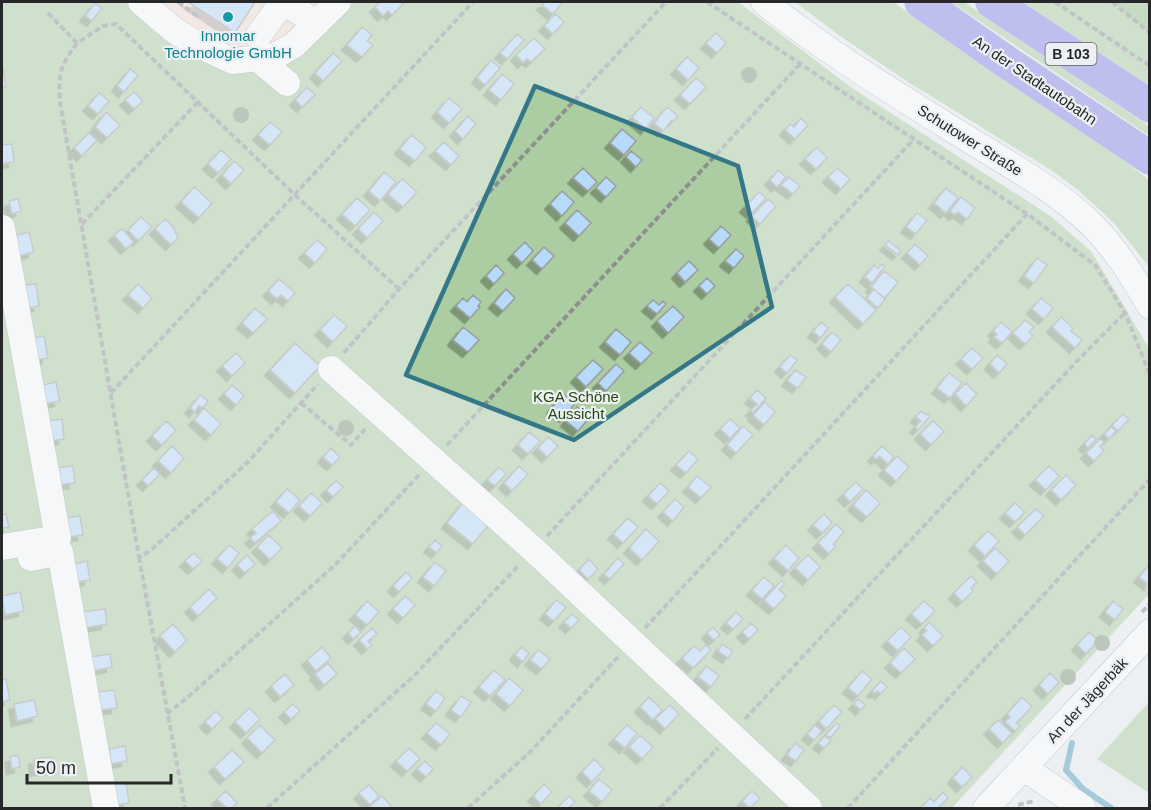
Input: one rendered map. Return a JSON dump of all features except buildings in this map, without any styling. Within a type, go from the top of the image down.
[{"type":"highway","name":"An der Stadtautobahn","points":[[921,2],[1149,158]]},
{"type":"highway","name":"B 103","points":[[992,2],[1149,106]]},
{"type":"street","points":[[141,2],[174,30],[207,51],[233,61],[258,48],[283,2],[317,23]]},
{"type":"street","points":[[258,48],[275,56],[294,45],[338,2]]},
{"type":"street","name":"Schutower Straße","points":[[764,2],[872,79],[1063,200],[1110,245],[1131,273],[1149,306]]},
{"type":"street","points":[[258,48],[287,83]]},
{"type":"street","points":[[2,228],[58,538],[2,547]]},
{"type":"street","points":[[331,369],[534,550],[809,808]]},
{"type":"street","points":[[2,564],[60,552],[106,808]]},
{"type":"street","name":"An der Jägerbäk","points":[[986,808],[1149,632]]},
{"type":"street","points":[[1024,768],[1083,808]]},
{"type":"path","points":[[111,394],[473,2]]},
{"type":"path","points":[[139,557],[150,551],[247,463],[399,290],[666,2]]},
{"type":"path","points":[[707,2],[1027,214],[1095,265],[1125,313],[1149,375]]},
{"type":"path","points":[[1055,2],[1149,66]]},
{"type":"path","points":[[1112,2],[1149,33]]},
{"type":"path","points":[[48,13],[77,43]]},
{"type":"path","points":[[185,808],[60,102],[58,78],[64,62],[77,43],[103,26],[116,24],[294,194],[399,290]]},
{"type":"path","points":[[167,714],[334,566],[801,63]]},
{"type":"path","points":[[82,224],[198,102]]},
{"type":"path","points":[[267,808],[413,677],[534,550],[913,140]]},
{"type":"path","points":[[468,808],[531,751],[1027,214]]},
{"type":"path","points":[[660,808],[731,735],[1077,361],[1125,313]]},
{"type":"path","points":[[301,403],[351,445],[365,429]]},
{"type":"path","points":[[848,808],[1149,479]]},
{"type":"path","points":[[1013,808],[1034,801],[1043,804]]},
{"type":"highlighted area","points":[[535,86],[738,166],[772,307],[574,440],[406,375]]},
{"type":"shaded area","points":[[126,2],[346,2],[281,62],[163,35]]},
{"type":"green space","name":"KGA Schöne Aussicht","points":[[2,2],[126,2],[163,35],[228,70],[346,2],[738,2],[852,88],[1049,215],[1091,251],[1149,348],[1149,594],[952,808],[2,808]]},
{"type":"green space","points":[[795,2],[893,2],[1110,150],[1149,180],[1149,267],[1114,223],[1078,190],[1054,172],[908,82]]},
{"type":"green space","points":[[951,2],[964,2],[1149,126],[1149,136]]},
{"type":"green space","points":[[1021,2],[1112,2],[1149,33],[1149,86]]},
{"type":"green space","points":[[1112,2],[1149,2],[1149,33]]},
{"type":"green space","points":[[1149,702],[1149,793],[1097,759]]},
{"type":"waterway","points":[[1072,743],[1066,770],[1083,789],[1111,808]]},
{"type":"place","name":"Innomar Technologie GmbH","points":[[228,17]]}]
